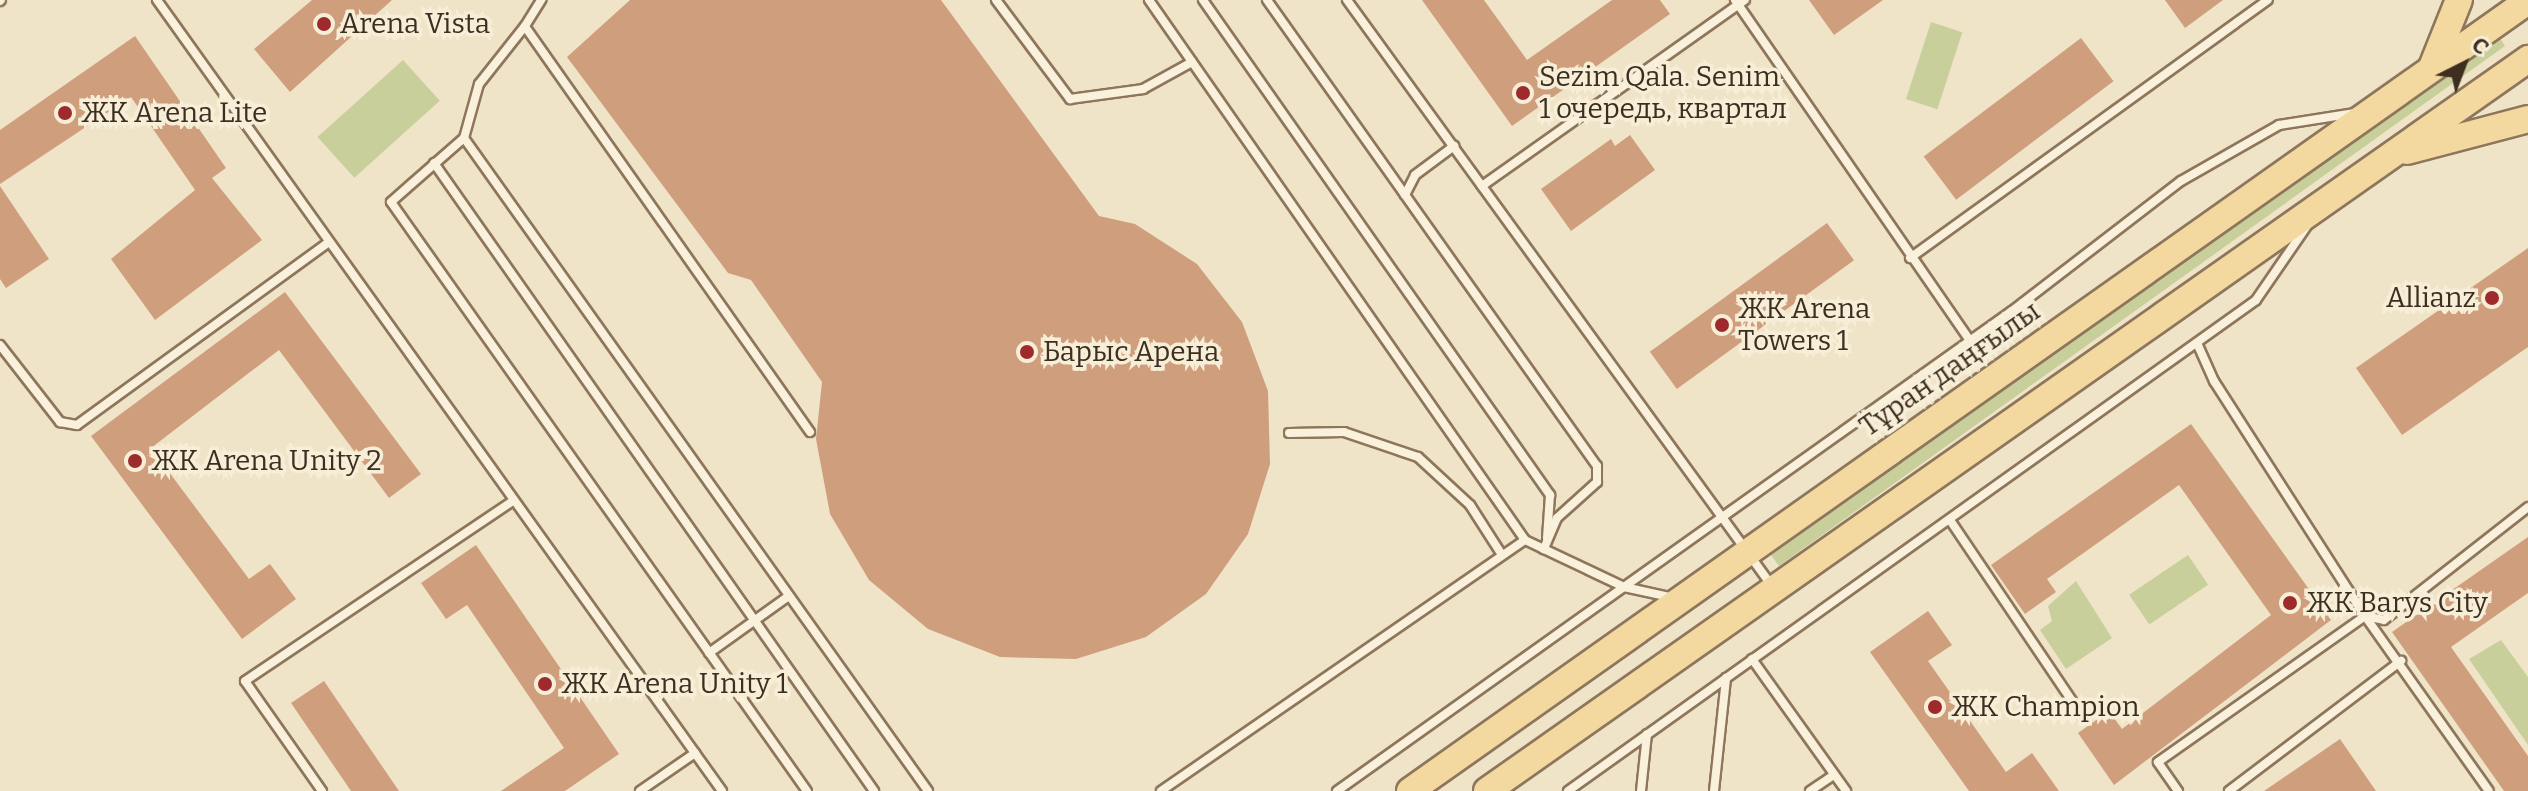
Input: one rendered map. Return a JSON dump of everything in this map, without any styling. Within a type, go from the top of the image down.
[{"type":"main road","points":[[2432,68],[2459,0]]},
{"type":"main road","name":"Тұран даңғылы","points":[[1410,791],[2528,1]]},
{"type":"main road","points":[[1487,791],[2528,59]]},
{"type":"main road","points":[[2396,153],[2528,119]]},
{"type":"lane","points":[[157,0],[722,791]]},
{"type":"lane","points":[[541,0],[525,26],[479,84],[464,138],[391,202],[807,791]]},
{"type":"lane","points":[[996,0],[1070,99],[1143,89],[1192,62]]},
{"type":"lane","points":[[1149,0],[1525,540],[1546,546],[1624,587],[1681,599]]},
{"type":"lane","points":[[1203,0],[1550,495],[1546,546]]},
{"type":"lane","points":[[1267,0],[1597,466],[1597,482],[1564,509],[1546,546]]},
{"type":"lane","points":[[1347,0],[1774,589]]},
{"type":"lane","points":[[1910,258],[2268,0]]},
{"type":"lane","points":[[1482,186],[1739,2],[1910,258],[1970,341]]},
{"type":"lane","points":[[525,26],[810,432]]},
{"type":"lane","points":[[1337,791],[1970,341],[2205,167],[2279,125],[2373,110]]},
{"type":"lane","points":[[464,138],[928,791]]},
{"type":"lane","points":[[1405,195],[1415,175],[1454,146]]},
{"type":"lane","points":[[434,163],[756,618],[874,791]]},
{"type":"lane","points":[[1568,791],[2256,300],[2317,209]]},
{"type":"lane","points":[[0,345],[60,422],[77,425],[329,242]]},
{"type":"lane","points":[[2197,343],[2214,381],[2365,616],[2401,661],[2489,791]]},
{"type":"lane","points":[[1289,433],[1344,432],[1418,457],[1470,505],[1502,555]]},
{"type":"lane","points":[[322,791],[245,681],[514,500]]},
{"type":"lane","points":[[2178,791],[2158,762],[2365,616],[2384,620],[2528,507]]},
{"type":"lane","points":[[1950,520],[2081,714]]},
{"type":"lane","points":[[1161,791],[1525,540]]},
{"type":"lane","points":[[709,653],[789,596]]},
{"type":"lane","points":[[1752,659],[1846,791]]},
{"type":"lane","points":[[2229,791],[2401,661]]},
{"type":"lane","points":[[1714,791],[1726,678]]},
{"type":"lane","points":[[1641,791],[1647,734]]},
{"type":"lane","points":[[640,791],[695,753]]},
{"type":"lane","points":[[1810,791],[1834,775]]},
{"type":"green space","points":[[1931,22],[1962,32],[1937,109],[1906,99]]},
{"type":"green space","points":[[2500,38],[2505,46],[1779,566],[1771,555]]},
{"type":"green space","points":[[403,60],[440,101],[354,178],[318,137]]},
{"type":"green space","points":[[2188,555],[2208,585],[2149,625],[2129,595]]},
{"type":"green space","points":[[2076,581],[2112,638],[2066,669],[2040,630],[2052,621],[2048,606]]},
{"type":"green space","points":[[2501,640],[2528,677],[2528,745],[2469,659]]},
{"type":"building","name":"Arena Vista","points":[[312,0],[392,0],[290,92],[254,49]]},
{"type":"building","name":"Барыс Арена","points":[[630,0],[941,0],[1099,216],[1135,224],[1197,264],[1242,322],[1268,391],[1270,464],[1248,534],[1206,594],[1146,637],[1076,659],[1000,657],[928,629],[869,580],[830,514],[816,439],[822,382],[751,280],[728,273],[567,57]]},
{"type":"building","name":"Sezim Qala. Senim 1 очередь, квартал","points":[[1422,0],[1484,0],[1527,60],[1612,0],[1660,0],[1670,14],[1512,126]]},
{"type":"building","points":[[1809,0],[1883,0],[1834,35]]},
{"type":"building","points":[[2165,0],[2223,0],[2185,28]]},
{"type":"building","points":[[135,36],[226,168],[212,178],[262,240],[155,320],[111,259],[195,190],[131,97],[0,184],[0,130]]},
{"type":"building","points":[[2081,38],[2113,81],[1956,200],[1924,157]]},
{"type":"building","points":[[1630,135],[1655,170],[1571,231],[1541,189],[1611,139],[1615,146]]},
{"type":"building","points":[[0,186],[49,259],[6,288],[0,279]]},
{"type":"building","name":"ЖК Arena Towers 1","points":[[1827,223],[1854,260],[1677,389],[1650,352]]},
{"type":"building","name":"Allianz","points":[[2528,248],[2528,347],[2402,435],[2356,368]]},
{"type":"building","name":"ЖК Arena Unity 2","points":[[285,292],[421,474],[389,498],[279,350],[151,448],[249,579],[270,564],[296,599],[242,639],[91,436]]},
{"type":"building","name":"ЖК Barys City","points":[[2191,424],[2331,620],[2114,785],[2078,733],[2109,711],[2122,729],[2271,615],[2179,485],[2047,579],[2056,592],[2025,614],[1991,565]]},
{"type":"building","points":[[2528,537],[2528,593],[2451,647],[2528,756],[2528,791],[2504,791],[2392,632]]},
{"type":"building","name":"ЖК Arena Unity 1","points":[[476,545],[619,754],[565,791],[501,791],[564,748],[467,605],[446,619],[421,583]]},
{"type":"building","name":"ЖК Champion","points":[[1928,611],[1952,645],[1928,661],[2006,772],[2032,753],[2059,791],[1969,791],[1870,652]]},
{"type":"building","points":[[324,681],[399,791],[351,791],[291,703]]},
{"type":"building","points":[[2340,739],[2376,791],[2264,791]]},
{"type":"place","name":"Arena Vista","points":[[324,24]]},
{"type":"place","name":"Sezim Qala. Senim 1 очередь, квартал","points":[[1523,93]]},
{"type":"place","name":"ЖК Arena Lite","points":[[65,113]]},
{"type":"place","name":"Allianz","points":[[2492,298]]},
{"type":"place","name":"ЖК Arena Towers 1","points":[[1722,325]]},
{"type":"place","name":"Барыс Арена","points":[[1027,352]]},
{"type":"place","name":"ЖК Arena Unity 2","points":[[135,461]]},
{"type":"place","name":"ЖК Barys City","points":[[2290,603]]},
{"type":"place","name":"ЖК Arena Unity 1","points":[[545,684]]},
{"type":"place","name":"ЖК Champion","points":[[1935,707]]}]
